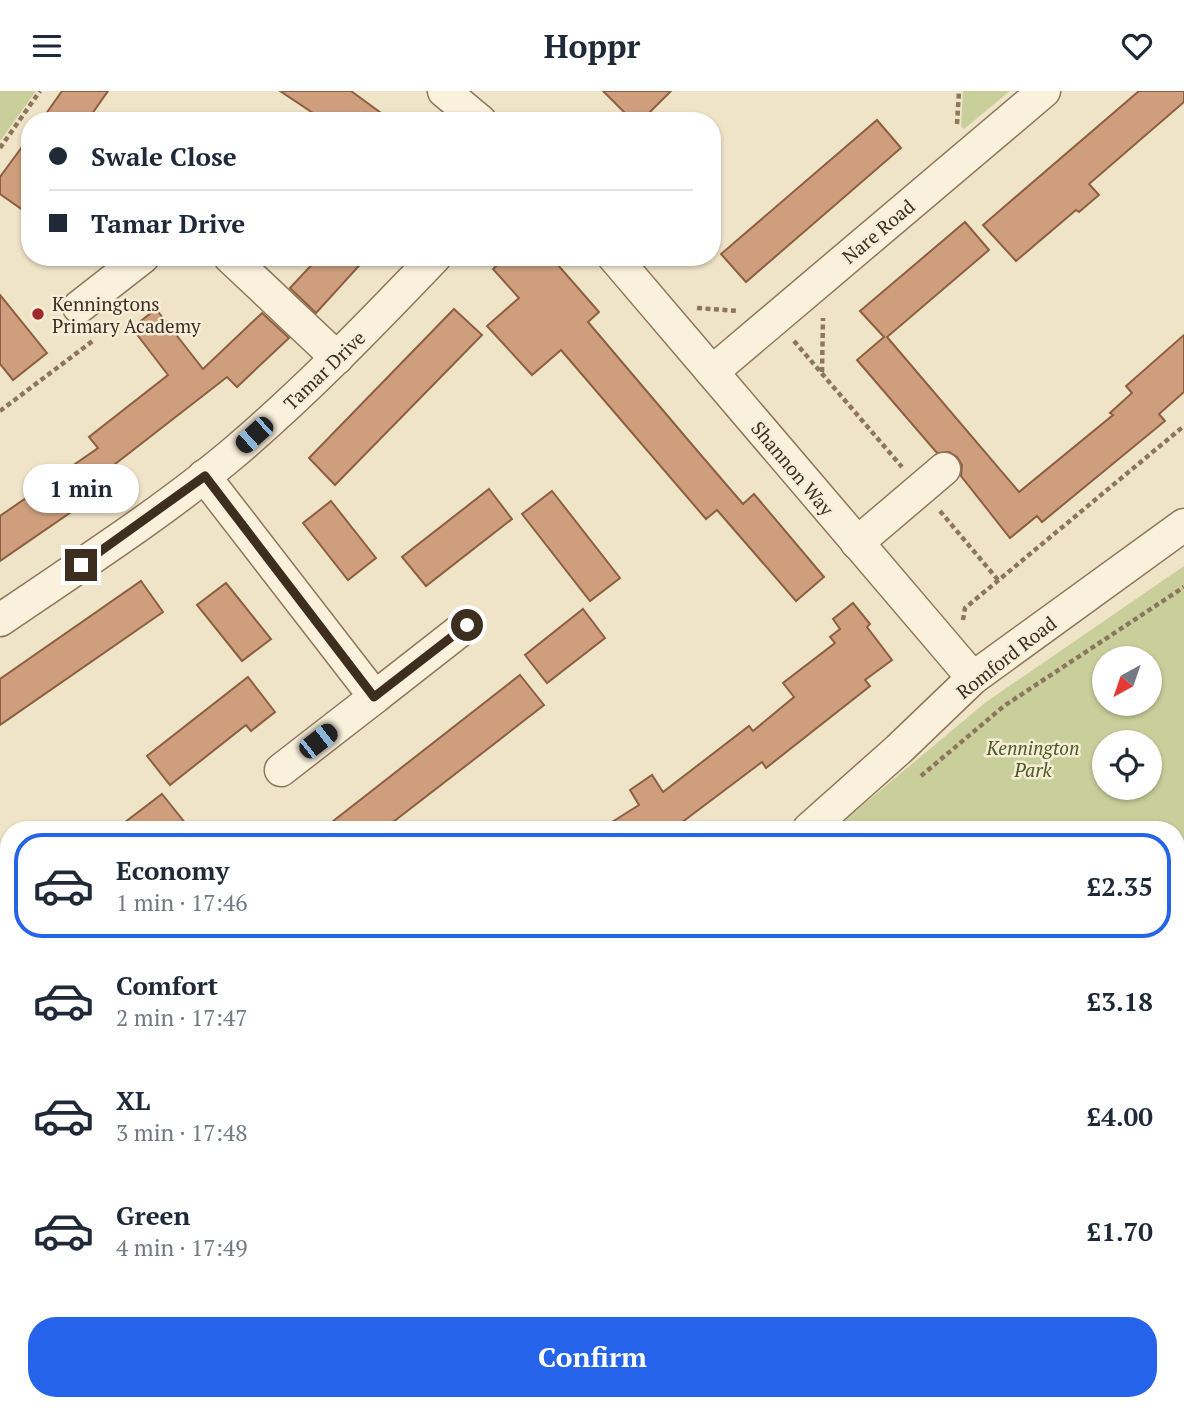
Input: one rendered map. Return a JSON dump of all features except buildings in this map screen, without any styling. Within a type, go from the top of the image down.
[{"type":"street","points":[[444,91],[469,112]]},
{"type":"street","name":"Nare Road","points":[[712,372],[1044,91]]},
{"type":"street","points":[[79,307],[131,266]]},
{"type":"street","points":[[240,266],[337,358]]},
{"type":"street","name":"Tamar Drive","points":[[0,620],[205,476],[306,390],[426,266]]},
{"type":"street","name":"Shannon Way","points":[[622,266],[973,678]]},
{"type":"street","points":[[205,476],[374,697]]},
{"type":"street","points":[[857,543],[932,479]]},
{"type":"street","name":"Romford Road","points":[[818,821],[973,678],[1184,526]]},
{"type":"street","points":[[281,770],[467,625]]},
{"type":"path","points":[[25,112],[40,91]]},
{"type":"path","points":[[0,148],[21,118]]},
{"type":"path","points":[[822,373],[825,276]]},
{"type":"path","points":[[654,305],[777,316],[822,373],[932,479],[998,580]]},
{"type":"path","points":[[0,411],[94,340]]},
{"type":"path","points":[[963,621],[965,608],[1184,425]]},
{"type":"path","points":[[919,777],[1004,706],[1184,587]]},
{"type":"green space","points":[[0,91],[36,91],[0,141]]},
{"type":"green space","points":[[963,91],[1010,91],[964,129],[961,126]]},
{"type":"green space","name":"Kennington Park","points":[[1184,566],[1184,821],[844,821],[986,702]]},
{"type":"place","name":"Kenningtons Primary Academy","points":[[38,314]]},
{"type":"route","points":[[81,565],[205,476],[374,697],[467,625]]}]
